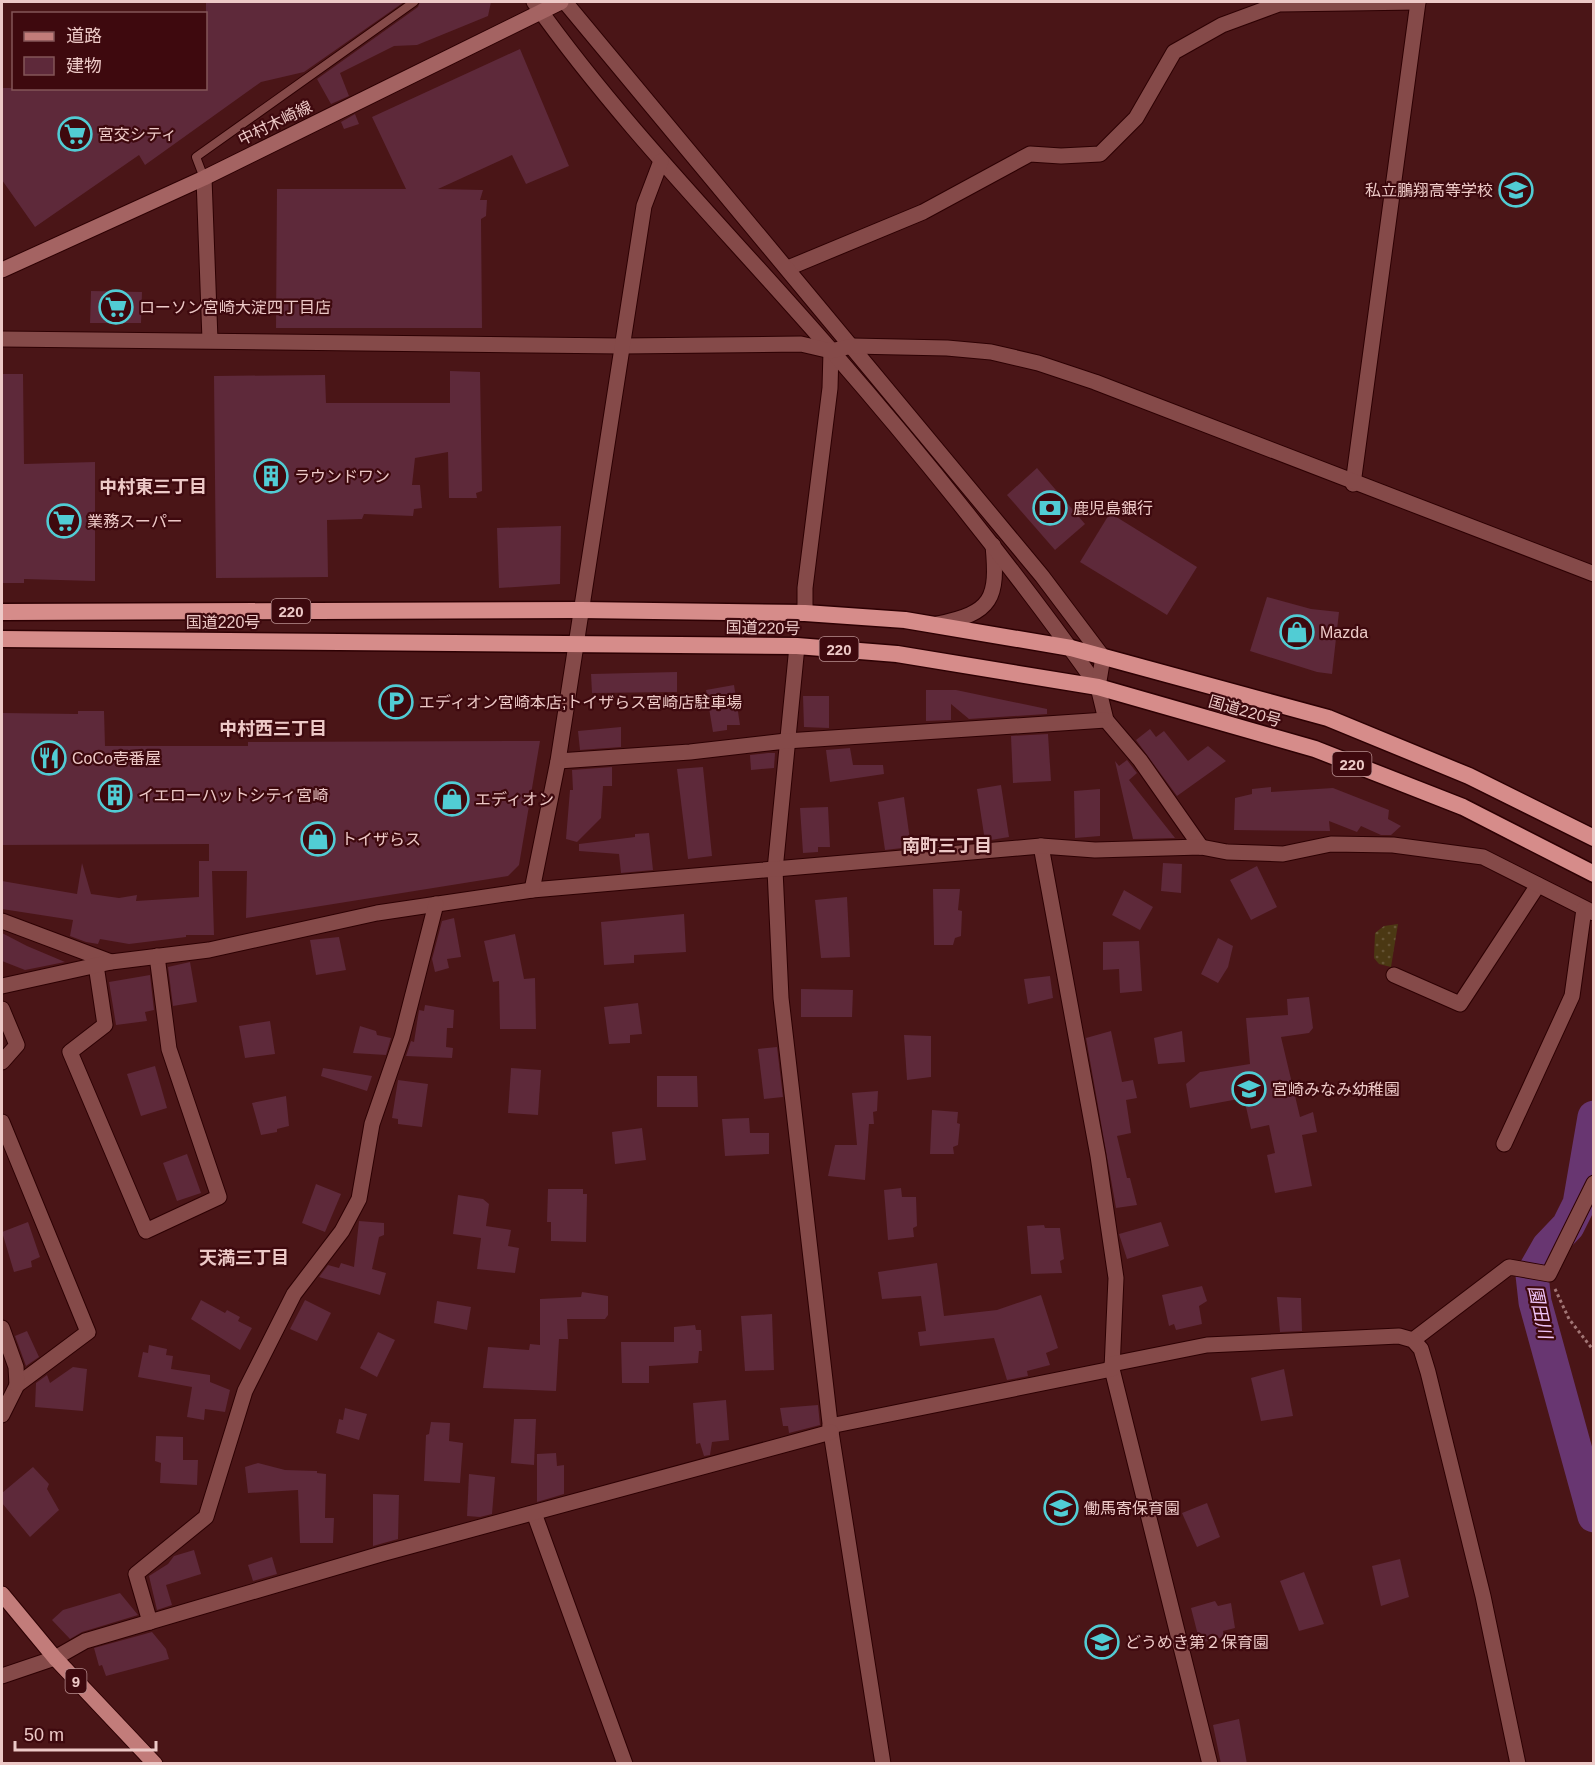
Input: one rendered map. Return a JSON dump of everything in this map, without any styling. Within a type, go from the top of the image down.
[{"type":"highway","name":"国道220号","points":[[2,612],[581,610],[805,613],[934,624],[1071,648],[1328,718],[1469,776],[1593,838]]},
{"type":"highway","name":"国道220号","points":[[7,640],[285,644],[576,643],[796,646],[897,654],[1098,687],[1315,749],[1463,807],[1593,874]]},
{"type":"main road","name":"中村木崎線","points":[[2,270],[204,178],[538,7],[563,2]]},
{"type":"main road","name":"9","points":[[2,1594],[55,1658],[155,1764]]},
{"type":"street","points":[[563,2],[788,268],[1042,576],[1103,657],[1098,687]]},
{"type":"street","points":[[788,268],[923,212],[1030,154],[1061,156],[1100,154],[1136,118],[1174,52],[1222,26],[1279,4],[1418,2],[1353,484]]},
{"type":"street","points":[[538,7],[662,161],[831,351],[993,544],[1098,687],[1106,720],[1140,760],[1201,847]]},
{"type":"street","points":[[532,890],[558,761],[562,717],[576,643],[644,206],[662,161]]},
{"type":"street","points":[[204,178],[210,340]]},
{"type":"street","points":[[2,339],[622,346],[801,344],[831,351],[852,346],[958,348],[991,351],[1038,363],[1095,382],[1353,484],[1593,574]]},
{"type":"street","points":[[805,613],[805,588],[830,388],[831,351]]},
{"type":"street","points":[[934,624],[963,619],[984,608],[996,580],[993,544]]},
{"type":"street","points":[[796,646],[775,870],[781,998],[830,1429],[883,1764]]},
{"type":"street","points":[[558,761],[690,752],[786,741],[1106,720]]},
{"type":"street","points":[[2,986],[104,964],[209,950],[377,913],[532,890],[1041,846],[1095,850],[1201,847],[1227,852],[1283,854],[1330,844],[1394,845],[1483,857],[1589,911],[1572,996],[1504,1144]]},
{"type":"street","points":[[1041,846],[1098,1156],[1114,1267],[1112,1366],[1210,1764]]},
{"type":"street","points":[[1394,975],[1460,1004],[1538,885]]},
{"type":"street","points":[[150,1622],[136,1574],[207,1517],[245,1391],[294,1294],[342,1230],[359,1199],[372,1124],[402,1036],[436,904]]},
{"type":"street","points":[[2,921],[104,964]]},
{"type":"street","points":[[104,964],[105,1025],[70,1052],[146,1231],[219,1197],[169,1049],[157,956]]},
{"type":"street","points":[[2,1009],[17,1045],[2,1062]]},
{"type":"street","points":[[2,1122],[88,1332],[18,1385],[2,1415]]},
{"type":"street","points":[[1413,1340],[1509,1267],[1545,1274],[1593,1183]]},
{"type":"street","points":[[2,1328],[16,1367],[18,1385]]},
{"type":"street","points":[[2,1676],[55,1658],[84,1641],[381,1554],[830,1429],[1207,1345],[1399,1336],[1413,1340],[1421,1350],[1428,1372],[1483,1596],[1518,1764]]},
{"type":"street","points":[[534,1513],[625,1764]]},
{"type":"lane","points":[[204,178],[196,157],[414,2]]},
{"type":"path","points":[[1545,1274],[1569,1319],[1593,1351]]},
{"type":"shaded area","points":[[1398,924],[1391,967],[1379,964],[1374,958],[1375,933],[1384,926]]},
{"type":"building","name":"宮交シティ","points":[[206,2],[404,2],[304,72],[261,82],[145,165],[139,155],[35,227],[2,180],[2,88],[12,88],[12,90],[207,90]]},
{"type":"building","points":[[420,2],[491,2],[488,16],[417,45],[394,46],[340,73],[349,96],[331,104],[317,79],[418,7]]},
{"type":"building","points":[[520,49],[569,166],[526,184],[512,155],[438,189],[483,190],[480,200],[487,200],[486,216],[481,219],[482,328],[276,328],[277,189],[406,189],[372,117]]},
{"type":"building","points":[[355,114],[359,124],[344,129],[341,122]]},
{"type":"building","name":"ローソン宮崎大淀四丁目店","points":[[91,291],[142,292],[141,323],[90,323]]},
{"type":"building","points":[[450,371],[480,372],[482,491],[476,493],[477,498],[449,498],[448,452],[415,458],[412,485],[420,485],[422,508],[414,509],[413,516],[364,514],[362,519],[327,520],[328,577],[216,578],[214,376],[325,375],[326,403],[450,403]]},
{"type":"building","points":[[2,374],[23,374],[24,464],[95,462],[95,581],[24,579],[24,583],[2,583]]},
{"type":"building","points":[[1037,468],[1085,524],[1055,550],[1007,495]]},
{"type":"building","points":[[1110,513],[1197,567],[1167,615],[1080,562]]},
{"type":"building","points":[[561,526],[560,584],[499,588],[497,528]]},
{"type":"building","name":"Mazda","points":[[1267,597],[1311,609],[1339,612],[1332,674],[1317,672],[1250,651]]},
{"type":"building","points":[[677,672],[677,692],[592,693],[591,674]]},
{"type":"building","points":[[734,685],[740,725],[727,725],[727,730],[713,732],[706,690]]},
{"type":"building","points":[[926,690],[956,690],[1047,709],[1047,714],[969,719],[951,704],[951,720],[926,721]]},
{"type":"building","points":[[803,696],[829,696],[829,728],[804,727]]},
{"type":"building","points":[[78,711],[104,711],[105,746],[248,746],[248,742],[540,741],[519,865],[508,876],[246,918],[247,871],[212,871],[214,935],[186,935],[186,937],[129,944],[100,939],[98,944],[86,942],[70,936],[73,920],[2,909],[2,881],[77,894],[82,863],[91,894],[119,898],[137,895],[136,901],[199,897],[199,861],[209,861],[209,844],[2,845],[2,713],[78,714]]},
{"type":"building","points":[[621,727],[621,747],[580,750],[578,731]]},
{"type":"building","points":[[1150,729],[1156,737],[1164,731],[1188,761],[1208,746],[1226,761],[1177,796],[1136,740]]},
{"type":"building","points":[[1048,734],[1051,781],[1013,783],[1011,736]]},
{"type":"building","points":[[850,748],[853,765],[883,765],[884,774],[830,782],[826,750]]},
{"type":"building","points":[[775,753],[774,768],[751,770],[750,755]]},
{"type":"building","points":[[1127,760],[1137,773],[1129,780],[1175,838],[1133,839],[1115,761],[1119,766]]},
{"type":"building","points":[[612,767],[612,786],[603,786],[601,818],[577,842],[566,839],[570,790],[573,790],[572,770]]},
{"type":"building","points":[[703,767],[712,856],[688,859],[677,769]]},
{"type":"building","points":[[1001,785],[1009,837],[985,841],[977,789]]},
{"type":"building","points":[[1271,787],[1271,792],[1333,788],[1389,810],[1388,819],[1401,826],[1391,835],[1381,835],[1361,826],[1357,832],[1329,821],[1330,831],[1234,830],[1235,798],[1252,794],[1252,789]]},
{"type":"building","points":[[1100,789],[1100,836],[1075,838],[1074,791]]},
{"type":"building","points":[[904,797],[911,847],[885,850],[878,802]]},
{"type":"building","points":[[828,807],[830,847],[818,847],[818,852],[803,853],[800,808]]},
{"type":"building","points":[[649,833],[653,870],[621,873],[619,854],[579,851],[579,844]]},
{"type":"building","points":[[1163,863],[1182,864],[1181,893],[1161,891]]},
{"type":"building","points":[[1257,866],[1277,907],[1251,920],[1230,880]]},
{"type":"building","points":[[933,889],[960,889],[958,910],[962,911],[961,936],[955,938],[953,945],[934,945]]},
{"type":"building","points":[[1124,890],[1153,907],[1140,930],[1112,915]]},
{"type":"building","points":[[847,897],[850,957],[821,958],[815,900]]},
{"type":"building","points":[[684,914],[686,952],[634,955],[634,963],[604,965],[601,922]]},
{"type":"building","points":[[454,918],[461,957],[447,959],[449,968],[435,972],[432,959],[442,921]]},
{"type":"building","points":[[2,933],[65,962],[25,970],[2,961]]},
{"type":"building","points":[[515,934],[524,979],[535,978],[536,1029],[500,1029],[499,981],[493,982],[484,941]]},
{"type":"building","points":[[339,937],[346,970],[316,975],[310,940]]},
{"type":"building","points":[[1218,938],[1233,946],[1228,967],[1218,983],[1201,974]]},
{"type":"building","points":[[1139,941],[1142,991],[1120,993],[1119,969],[1103,970],[1103,942]]},
{"type":"building","points":[[190,962],[197,1002],[173,1006],[168,967]]},
{"type":"building","points":[[150,975],[154,1010],[145,1012],[147,1021],[116,1025],[109,982]]},
{"type":"building","points":[[1050,976],[1053,998],[1028,1004],[1024,979]]},
{"type":"building","points":[[801,989],[853,990],[852,1017],[801,1017]]},
{"type":"building","points":[[1309,997],[1313,1028],[1309,1033],[1281,1037],[1300,1117],[1313,1112],[1317,1132],[1302,1135],[1312,1186],[1275,1193],[1267,1155],[1275,1153],[1269,1125],[1251,1129],[1244,1098],[1190,1108],[1186,1084],[1200,1072],[1250,1064],[1246,1018],[1288,1015],[1287,999]]},
{"type":"building","points":[[638,1003],[642,1034],[630,1035],[630,1043],[609,1044],[604,1007]]},
{"type":"building","points":[[425,1005],[454,1010],[453,1028],[447,1028],[446,1047],[453,1048],[452,1058],[406,1056],[411,1041],[414,1042],[419,1010],[424,1011]]},
{"type":"building","points":[[270,1021],[275,1054],[245,1058],[239,1026]]},
{"type":"building","points":[[360,1026],[376,1031],[377,1035],[391,1038],[386,1055],[353,1053]]},
{"type":"building","points":[[1111,1031],[1122,1082],[1133,1080],[1137,1098],[1126,1100],[1131,1133],[1117,1136],[1127,1178],[1130,1178],[1137,1205],[1116,1208],[1086,1038]]},
{"type":"building","points":[[1182,1031],[1185,1062],[1158,1064],[1154,1038]]},
{"type":"building","points":[[904,1035],[931,1036],[931,1077],[907,1080]]},
{"type":"building","points":[[777,1047],[783,1097],[764,1099],[758,1049]]},
{"type":"building","points":[[155,1066],[167,1108],[141,1116],[127,1074]]},
{"type":"building","points":[[323,1068],[372,1076],[367,1091],[321,1076]]},
{"type":"building","points":[[511,1068],[541,1070],[538,1115],[508,1113]]},
{"type":"building","points":[[657,1076],[697,1076],[698,1107],[657,1107]]},
{"type":"building","points":[[398,1080],[428,1084],[422,1127],[398,1124],[398,1119],[392,1118]]},
{"type":"building","points":[[878,1091],[877,1111],[873,1112],[874,1124],[869,1124],[865,1180],[828,1176],[835,1145],[857,1145],[852,1093]]},
{"type":"building","points":[[286,1096],[289,1126],[277,1129],[277,1132],[261,1135],[252,1103]]},
{"type":"building","points":[[932,1110],[958,1112],[957,1123],[960,1124],[958,1145],[953,1147],[954,1154],[930,1154]]},
{"type":"building","points":[[749,1118],[750,1133],[769,1133],[769,1154],[725,1156],[722,1119]]},
{"type":"building","points":[[642,1128],[646,1160],[615,1164],[612,1132]]},
{"type":"building","points":[[187,1154],[201,1193],[177,1201],[163,1163]]},
{"type":"building","points":[[316,1184],[341,1194],[325,1232],[302,1223]]},
{"type":"building","points":[[901,1188],[902,1197],[916,1197],[917,1226],[913,1228],[914,1237],[888,1240],[884,1190]]},
{"type":"building","points":[[548,1189],[583,1189],[583,1194],[587,1194],[586,1242],[551,1241],[551,1222],[547,1222]]},
{"type":"building","points":[[458,1195],[483,1199],[489,1204],[486,1226],[511,1230],[508,1246],[519,1248],[515,1273],[477,1269],[481,1238],[453,1234]]},
{"type":"building","points":[[359,1221],[384,1223],[384,1235],[379,1237],[372,1269],[386,1273],[380,1295],[319,1277],[328,1265],[339,1268],[341,1263],[354,1267]]},
{"type":"building","points":[[28,1222],[40,1257],[31,1261],[32,1267],[14,1272],[2,1232]]},
{"type":"building","points":[[1161,1222],[1169,1246],[1127,1259],[1119,1234]]},
{"type":"building","points":[[1044,1225],[1045,1228],[1060,1228],[1064,1259],[1060,1261],[1062,1273],[1031,1274],[1027,1226]]},
{"type":"building","points":[[937,1263],[944,1316],[997,1310],[1041,1295],[1058,1348],[1046,1353],[1050,1365],[1027,1371],[1028,1376],[1007,1380],[994,1338],[920,1346],[918,1332],[926,1331],[921,1296],[882,1299],[878,1272]]},
{"type":"building","points":[[1202,1286],[1207,1301],[1199,1306],[1202,1324],[1176,1330],[1174,1324],[1169,1326],[1162,1295]]},
{"type":"building","points":[[582,1292],[608,1296],[608,1315],[605,1319],[567,1319],[568,1339],[559,1339],[556,1391],[483,1388],[488,1347],[529,1350],[530,1344],[540,1345],[540,1299],[581,1297]]},
{"type":"building","points":[[1277,1297],[1301,1298],[1302,1331],[1280,1332]]},
{"type":"building","points":[[201,1300],[225,1313],[227,1310],[240,1317],[238,1321],[252,1328],[240,1350],[191,1319]]},
{"type":"building","points":[[305,1300],[331,1313],[317,1341],[290,1329]]},
{"type":"building","points":[[437,1301],[471,1307],[467,1330],[434,1323]]},
{"type":"building","points":[[772,1314],[774,1370],[745,1371],[741,1316]]},
{"type":"building","points":[[695,1325],[696,1330],[701,1330],[702,1351],[699,1351],[698,1363],[649,1366],[649,1383],[622,1383],[621,1342],[674,1342],[674,1327]]},
{"type":"building","points":[[27,1331],[39,1357],[26,1366],[15,1336]]},
{"type":"building","points":[[378,1332],[395,1340],[377,1377],[360,1368]]},
{"type":"building","points":[[149,1345],[167,1349],[166,1355],[173,1356],[171,1369],[210,1375],[210,1382],[230,1390],[225,1412],[205,1409],[204,1420],[187,1417],[192,1387],[138,1377],[143,1352],[148,1353]]},
{"type":"building","points":[[73,1367],[87,1369],[83,1411],[35,1407],[36,1383],[47,1375],[50,1383]]},
{"type":"building","points":[[1284,1369],[1293,1416],[1261,1421],[1251,1378]]},
{"type":"building","points":[[726,1400],[729,1440],[712,1442],[710,1455],[704,1456],[700,1443],[696,1444],[693,1403]]},
{"type":"building","points":[[818,1405],[820,1425],[789,1433],[788,1426],[783,1426],[780,1408]]},
{"type":"building","points":[[345,1408],[367,1414],[359,1440],[336,1433],[339,1419],[343,1420]]},
{"type":"building","points":[[514,1419],[536,1419],[534,1465],[511,1463]]},
{"type":"building","points":[[431,1422],[450,1423],[449,1441],[463,1443],[460,1483],[424,1481],[426,1435],[429,1434]]},
{"type":"building","points":[[156,1436],[183,1437],[183,1460],[198,1460],[197,1485],[160,1483],[161,1463],[155,1461]]},
{"type":"building","points":[[556,1453],[557,1466],[564,1465],[564,1494],[537,1502],[537,1454]]},
{"type":"building","points":[[258,1463],[285,1470],[317,1471],[317,1473],[326,1474],[325,1518],[334,1518],[333,1543],[300,1543],[298,1490],[248,1493],[245,1467]]},
{"type":"building","points":[[33,1467],[49,1484],[47,1489],[59,1510],[30,1537],[2,1503],[2,1493]]},
{"type":"building","points":[[469,1474],[495,1477],[492,1514],[480,1517],[467,1516]]},
{"type":"building","points":[[373,1494],[399,1495],[398,1539],[373,1546]]},
{"type":"building","points":[[1207,1503],[1220,1537],[1197,1547],[1182,1513]]},
{"type":"building","points":[[194,1550],[201,1574],[166,1585],[172,1605],[157,1610],[149,1576],[168,1564],[174,1556]]},
{"type":"building","points":[[272,1557],[277,1574],[253,1581],[248,1565]]},
{"type":"building","points":[[1400,1559],[1409,1597],[1381,1606],[1372,1566]]},
{"type":"building","points":[[1304,1572],[1324,1624],[1299,1631],[1280,1581]]},
{"type":"building","points":[[120,1593],[138,1615],[82,1632],[70,1639],[52,1620],[63,1610]]},
{"type":"building","points":[[1215,1601],[1218,1606],[1231,1603],[1235,1628],[1223,1631],[1224,1637],[1200,1643],[1191,1608]]},
{"type":"building","points":[[152,1632],[166,1649],[169,1659],[106,1676],[102,1665],[99,1666],[94,1648]]},
{"type":"building","points":[[1239,1719],[1247,1764],[1221,1764],[1213,1725]]},
{"type":"waterway","name":"園田川","points":[[1594,1117],[1579,1204],[1568,1226],[1548,1247],[1532,1275],[1535,1302],[1594,1516]]},
{"type":"place","name":"宮交シティ","points":[[75,134]]},
{"type":"place","name":"私立鵬翔高等学校","points":[[1516,190]]},
{"type":"place","name":"ローソン宮崎大淀四丁目店","points":[[116,307]]},
{"type":"place","name":"ラウンドワン","points":[[271,476]]},
{"type":"place","name":"鹿児島銀行","points":[[1050,508]]},
{"type":"place","name":"業務スーパー","points":[[64,521]]},
{"type":"place","name":"Mazda","points":[[1297,632]]},
{"type":"place","name":"エディオン宮崎本店;トイザらス宮崎店駐車場","points":[[396,702]]},
{"type":"place","name":"CoCo壱番屋","points":[[49,758]]},
{"type":"place","name":"イエローハットシティ宮崎","points":[[115,795]]},
{"type":"place","name":"エディオン","points":[[452,799]]},
{"type":"place","name":"トイザらス","points":[[318,839]]},
{"type":"place","name":"宮崎みなみ幼稚園","points":[[1249,1089]]},
{"type":"place","name":"働馬寄保育園","points":[[1061,1508]]},
{"type":"place","name":"どうめき第２保育園","points":[[1102,1642]]},
{"type":"district","name":"中村東三丁目","points":[[153,487]]},
{"type":"district","name":"中村西三丁目","points":[[273,729]]},
{"type":"district","name":"南町三丁目","points":[[947,846]]},
{"type":"district","name":"天満三丁目","points":[[244,1258]]}]
